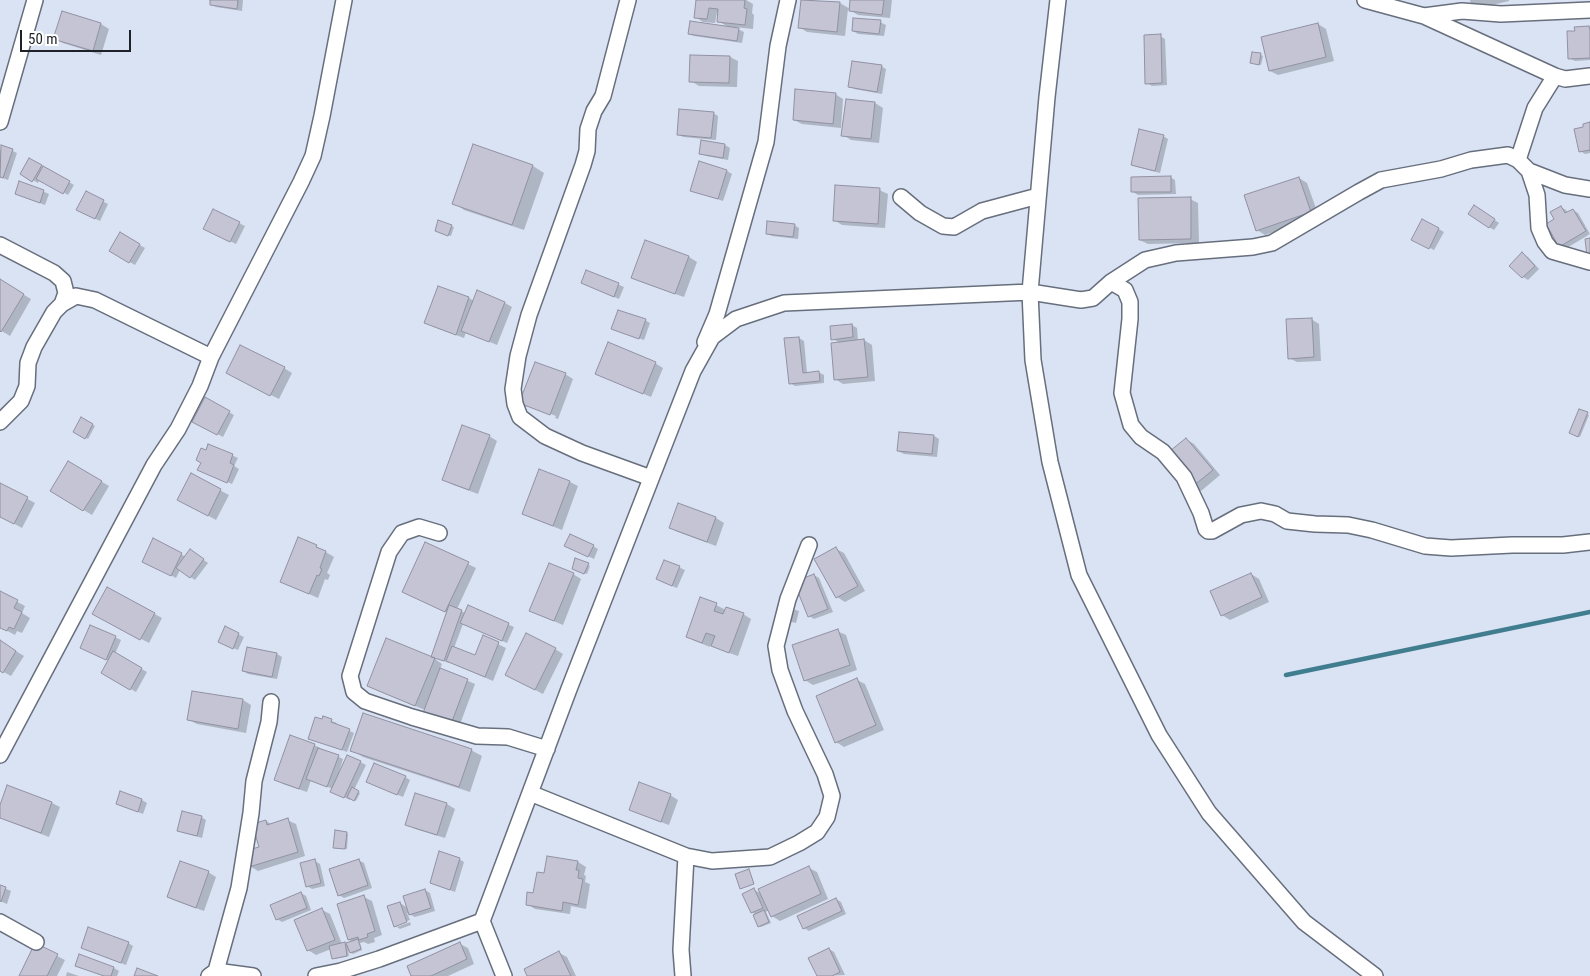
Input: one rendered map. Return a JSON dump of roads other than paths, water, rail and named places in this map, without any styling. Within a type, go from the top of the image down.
[{"type":"street","points":[[0,122],[35,0]]},
{"type":"street","points":[[0,755],[154,465],[178,430],[200,386],[211,357],[313,156],[344,0]]},
{"type":"street","points":[[628,0],[604,96],[594,111],[588,129],[587,151],[583,165],[529,315],[518,356],[513,389],[515,404],[520,417],[545,436],[582,453],[651,478]]},
{"type":"street","points":[[504,976],[482,921],[651,478],[716,314],[766,142],[778,46],[788,0]]},
{"type":"street","points":[[1058,0],[1047,97],[1030,292],[1033,360],[1050,462],[1079,575],[1154,726],[1209,813],[1304,922],[1375,976]]},
{"type":"street","points":[[1365,0],[1424,16],[1555,76],[1565,79],[1590,76]]},
{"type":"street","points":[[1424,16],[1462,11],[1501,14],[1590,10]]},
{"type":"street","points":[[1518,160],[1535,108],[1555,76]]},
{"type":"street","points":[[693,371],[712,337],[736,319],[784,303],[1030,292],[1081,300],[1093,298],[1111,282],[1145,260],[1176,253],[1253,248],[1272,243],[1381,180],[1441,169],[1471,160],[1508,155],[1518,160],[1529,171],[1566,185],[1590,189]]},
{"type":"street","points":[[1529,171],[1537,195],[1539,228],[1545,242],[1552,251],[1590,262]]},
{"type":"street","points":[[901,197],[920,213],[943,226],[954,226],[982,211],[1038,196]]},
{"type":"street","points":[[0,245],[54,273],[63,281],[66,293],[62,304]]},
{"type":"street","points":[[1111,282],[1125,290],[1130,302],[1122,393],[1131,426],[1141,437],[1164,452],[1184,478],[1208,531],[1212,531],[1241,515],[1261,511],[1275,514],[1287,521],[1348,525],[1372,530],[1425,546],[1451,548],[1563,545],[1590,542]]},
{"type":"street","points":[[0,422],[21,401],[27,386],[28,363],[34,347],[54,312],[62,304],[76,296],[95,300],[211,357]]},
{"type":"street","points":[[439,534],[418,527],[402,533],[389,552],[350,676],[354,692],[365,701],[412,717],[477,736],[508,737],[547,749]]},
{"type":"street","points":[[530,793],[686,856],[712,861],[770,857],[817,832],[827,817],[832,796],[826,774],[795,711],[780,670],[776,646],[788,599],[809,546]]},
{"type":"street","points":[[253,976],[212,973],[239,888],[252,813],[254,781],[269,722],[271,702]]},
{"type":"street","points":[[683,976],[681,950],[686,856]]},
{"type":"street","points":[[324,975],[379,959],[482,921]]},
{"type":"street","points":[[0,922],[36,942]]},
{"type":"waterway","points":[[1286,675],[1590,612]]}]
